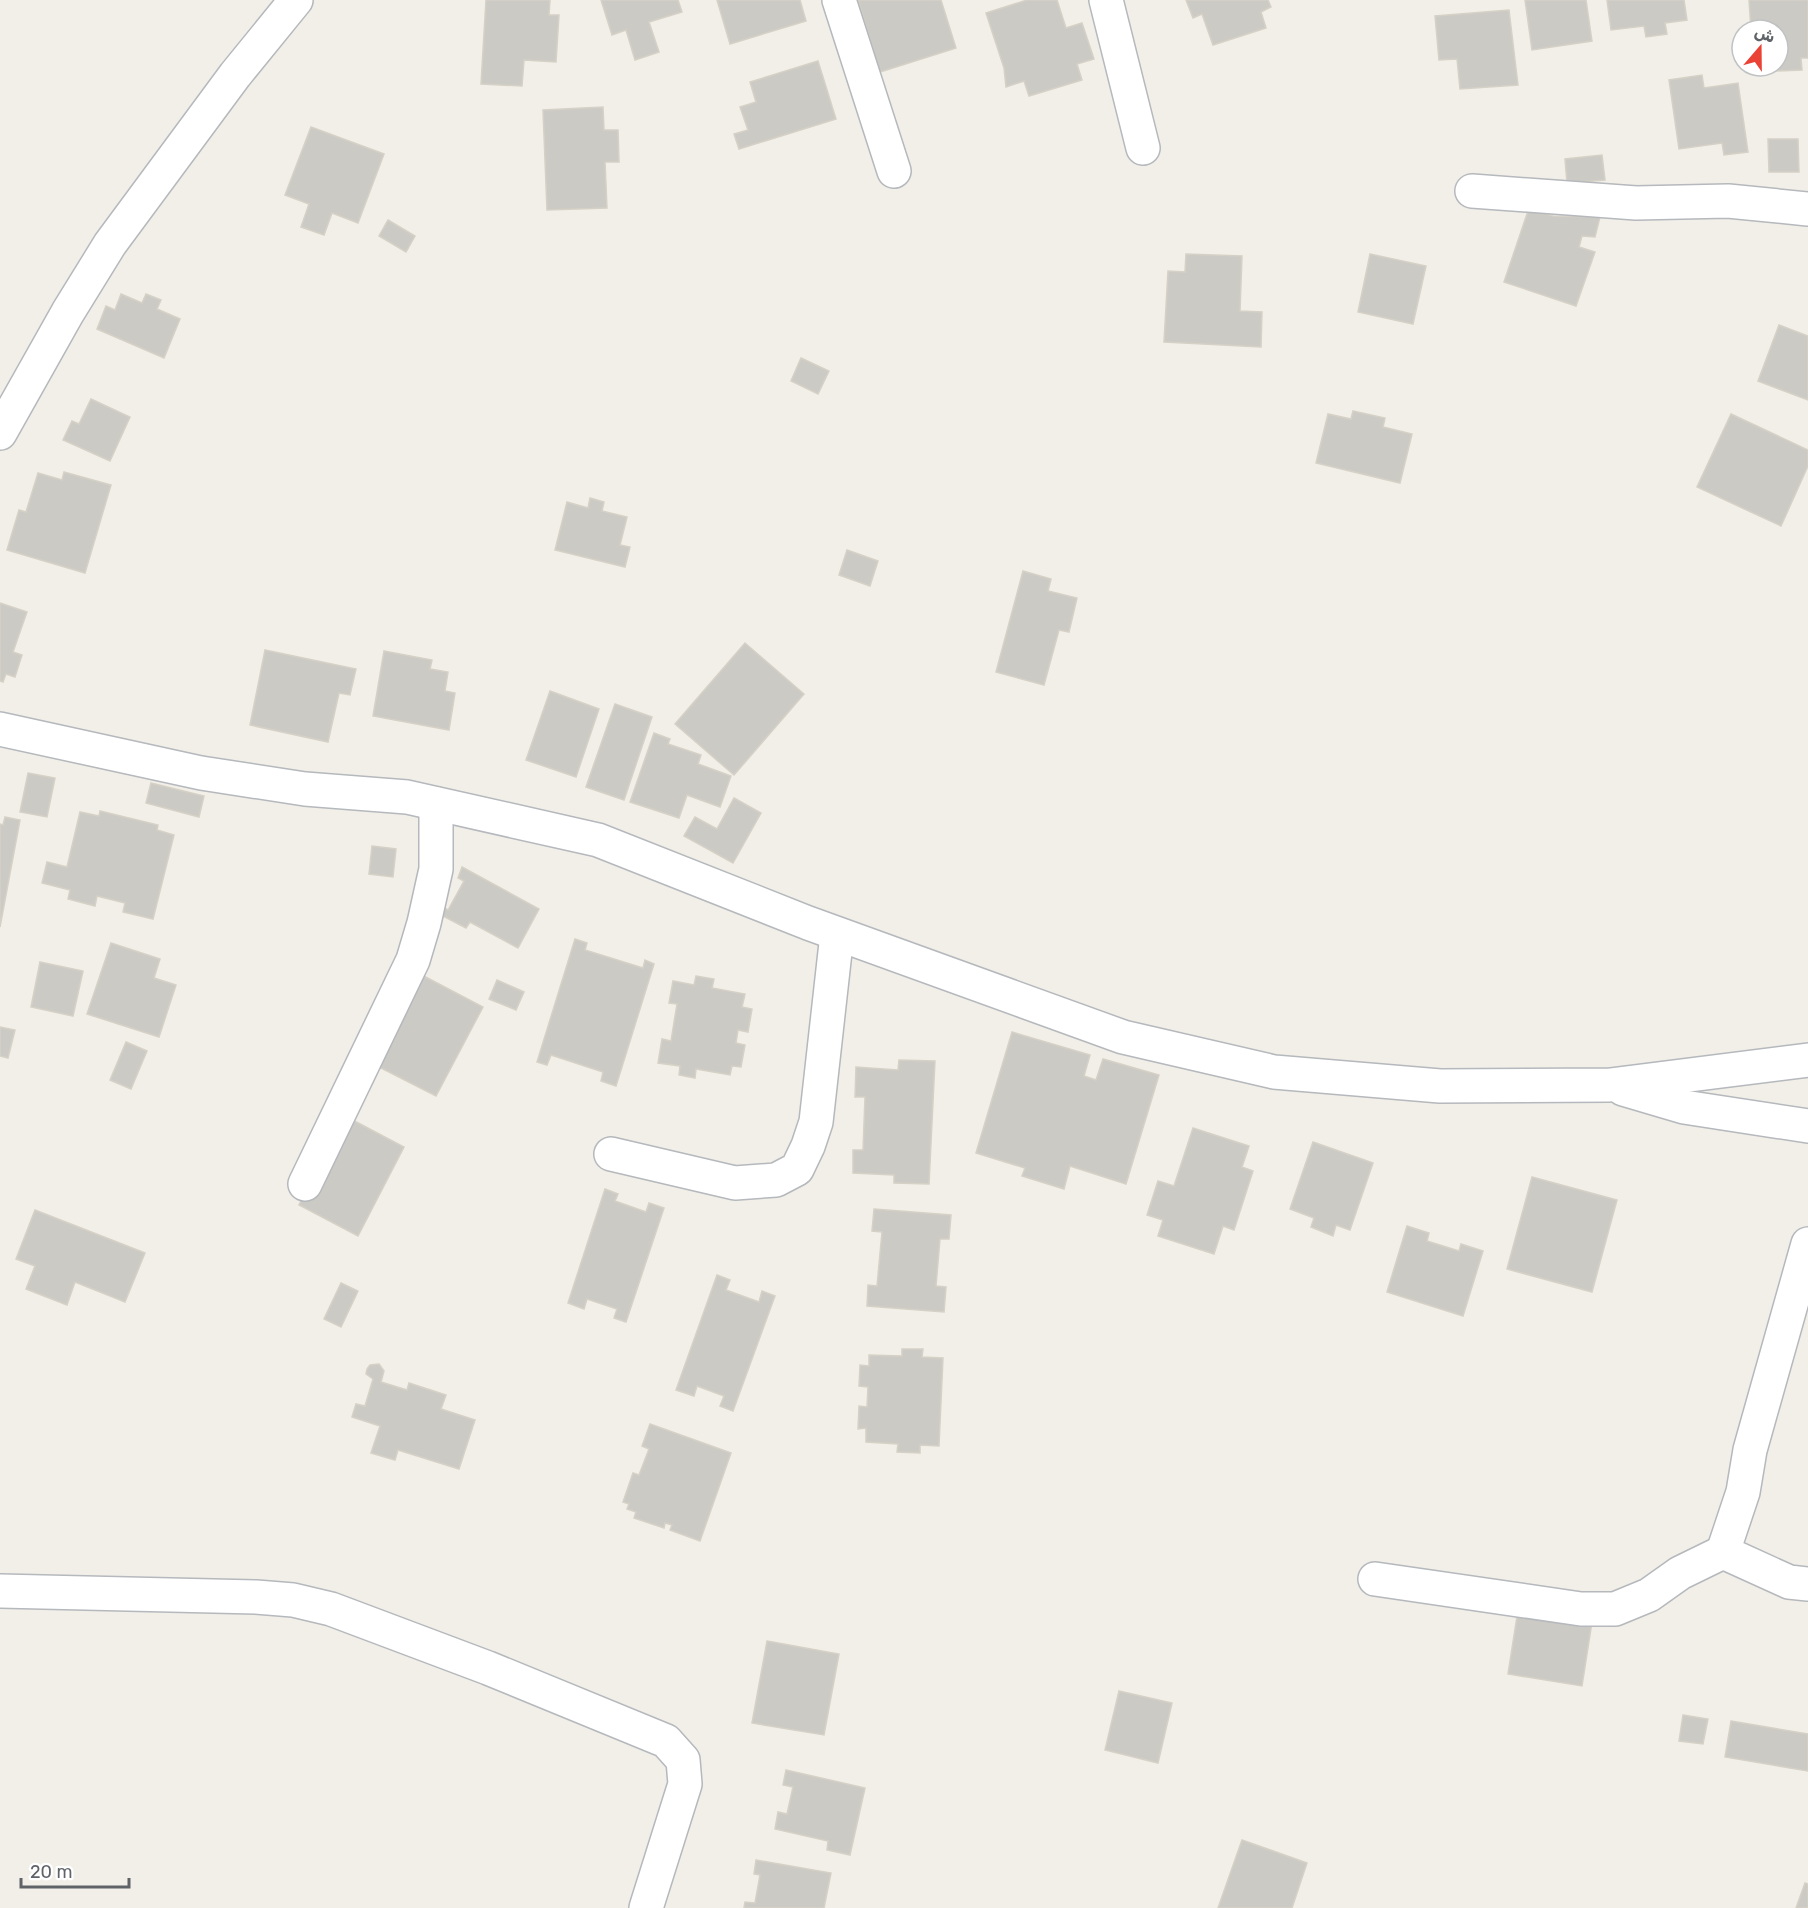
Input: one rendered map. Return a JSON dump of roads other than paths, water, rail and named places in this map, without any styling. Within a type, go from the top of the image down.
[{"type":"street","points":[[0,433],[68,312],[110,244],[235,75],[296,0]]},
{"type":"street","points":[[839,0],[894,171]]},
{"type":"street","points":[[1106,0],[1143,148]]},
{"type":"street","points":[[1472,191],[1636,203],[1728,201],[1808,209]]},
{"type":"street","points":[[0,729],[201,773],[304,789],[406,797],[598,840],[837,934],[1123,1037],[1274,1072],[1440,1086],[1610,1085],[1808,1060]]},
{"type":"street","points":[[305,1184],[413,960],[436,868],[436,804]]},
{"type":"street","points":[[611,1154],[735,1183],[776,1180],[797,1169],[816,1122],[837,934]]},
{"type":"street","points":[[1610,1085],[1684,1107],[1808,1126]]},
{"type":"street","points":[[1375,1579],[1581,1609],[1615,1609],[1649,1595],[1680,1573],[1723,1552],[1743,1492],[1750,1450],[1808,1244]]},
{"type":"street","points":[[1723,1552],[1789,1582],[1808,1584]]},
{"type":"street","points":[[0,1591],[256,1597],[293,1600],[331,1609],[488,1668],[666,1741],[682,1760],[685,1784],[646,1908]]}]
